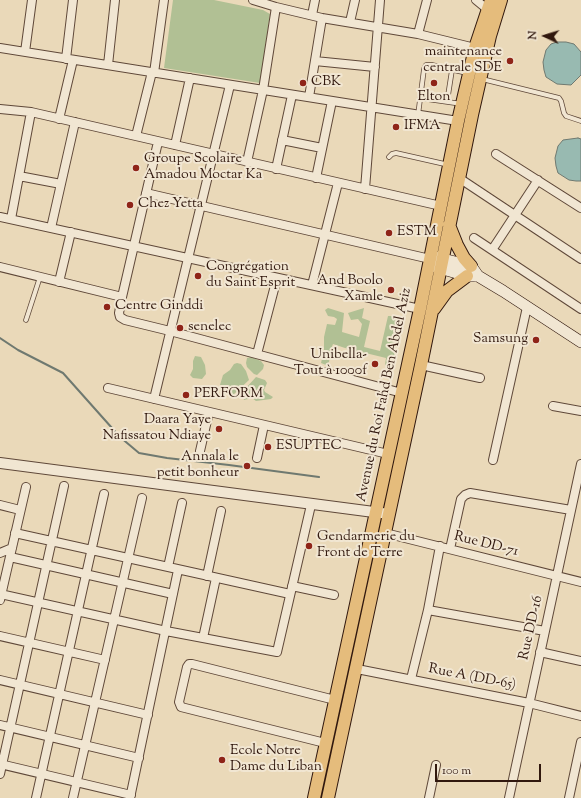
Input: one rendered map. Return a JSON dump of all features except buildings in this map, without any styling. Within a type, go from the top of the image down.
[{"type":"main road","name":"Avenue du Roi Fahd Ben Abdel Aziz","points":[[328,798],[357,669],[388,514],[432,313],[434,261],[441,206],[458,121],[462,104],[475,76],[501,0]]},
{"type":"main road","name":"Avenue du Roi Fahd Ben Abdel Aziz","points":[[314,798],[420,309],[434,261],[449,225],[459,178],[475,76],[476,48],[489,5]]},
{"type":"main road","points":[[449,225],[457,245],[472,273]]},
{"type":"main road","points":[[434,261],[472,273],[527,306],[581,342]]},
{"type":"main road","points":[[432,313],[447,291],[472,273]]},
{"type":"street","points":[[25,52],[32,0]]},
{"type":"street","points":[[59,119],[70,59],[73,0]]},
{"type":"street","points":[[108,65],[115,0]]},
{"type":"street","points":[[136,136],[153,72],[164,0]]},
{"type":"street","points":[[253,0],[322,18],[418,34],[476,48]]},
{"type":"street","points":[[312,15],[315,0]]},
{"type":"street","points":[[350,22],[355,0]]},
{"type":"street","points":[[365,189],[380,0]]},
{"type":"street","points":[[418,34],[427,0]]},
{"type":"street","points":[[476,0],[489,5]]},
{"type":"street","points":[[247,162],[263,90],[272,4]]},
{"type":"street","points":[[309,97],[322,18]]},
{"type":"street","points":[[0,48],[458,121]]},
{"type":"street","points":[[315,61],[375,67]]},
{"type":"street","points":[[175,145],[190,78]]},
{"type":"street","points":[[154,399],[230,85]]},
{"type":"street","points":[[276,169],[292,95]]},
{"type":"street","points":[[316,178],[332,101]]},
{"type":"street","points":[[0,109],[31,112],[441,206]]},
{"type":"street","points":[[11,219],[31,112]]},
{"type":"street","points":[[51,228],[75,122]]},
{"type":"street","points":[[282,140],[322,148]]},
{"type":"street","points":[[158,142],[122,297],[119,313],[120,317],[125,320],[257,354],[402,394]]},
{"type":"street","points":[[496,154],[581,208]]},
{"type":"street","points":[[19,176],[61,184]]},
{"type":"street","points":[[459,178],[581,259]]},
{"type":"street","points":[[492,250],[538,180]]},
{"type":"street","points":[[312,285],[338,183]]},
{"type":"street","points":[[146,193],[434,261]]},
{"type":"street","points":[[0,217],[420,309]]},
{"type":"street","points":[[59,282],[71,232]]},
{"type":"street","points":[[474,238],[581,309]]},
{"type":"street","points":[[0,267],[122,297]]},
{"type":"street","points":[[257,354],[277,278]]},
{"type":"street","points":[[493,460],[527,306]]},
{"type":"street","points":[[421,365],[480,378]]},
{"type":"street","points":[[108,388],[388,454]]},
{"type":"street","points":[[553,406],[581,411]]},
{"type":"street","points":[[200,451],[209,412]]},
{"type":"street","points":[[257,458],[264,425]]},
{"type":"street","points":[[0,463],[388,514]]},
{"type":"street","name":"Rue DD-16","points":[[509,798],[581,464]]},
{"type":"street","points":[[0,774],[64,486]]},
{"type":"street","points":[[26,487],[15,533],[7,552],[0,596],[38,602],[166,631],[277,652],[311,505]]},
{"type":"street","points":[[450,549],[461,499],[470,493],[571,510]]},
{"type":"street","points":[[36,798],[104,494]]},
{"type":"street","points":[[73,798],[142,498]]},
{"type":"street","points":[[168,567],[182,503]]},
{"type":"street","points":[[0,505],[20,510]]},
{"type":"street","points":[[207,576],[222,511]]},
{"type":"street","points":[[15,533],[290,594]]},
{"type":"street","name":"Rue DD-71","points":[[385,533],[581,582]]},
{"type":"street","points":[[0,543],[7,552],[46,565],[173,594]]},
{"type":"street","points":[[411,680],[428,610],[440,546]]},
{"type":"street","points":[[1,764],[77,782],[131,797],[178,570]]},
{"type":"street","points":[[203,638],[216,578]]},
{"type":"street","points":[[292,586],[334,595]]},
{"type":"street","points":[[428,610],[545,631]]},
{"type":"street","points":[[0,636],[105,660]]},
{"type":"street","points":[[540,652],[581,661]]},
{"type":"street","points":[[325,743],[182,707],[179,702],[187,666],[192,664],[335,700]]},
{"type":"street","name":"Rue A (DD-65)","points":[[357,669],[529,703],[581,716]]},
{"type":"street","points":[[0,680],[148,716]]},
{"type":"street","points":[[0,725],[139,758]]},
{"type":"street","points":[[569,798],[581,742]]},
{"type":"street","points":[[429,798],[436,765]]},
{"type":"lane","points":[[418,115],[424,69],[426,65],[432,65],[559,98],[562,101],[566,116],[581,121]]},
{"type":"lane","points":[[447,102],[452,70]]},
{"type":"lane","points":[[420,98],[462,104]]},
{"type":"lane","points":[[389,158],[392,154],[396,153],[449,165]]},
{"type":"lane","points":[[26,320],[40,277]]},
{"type":"green space","points":[[173,0],[214,0],[263,10],[270,14],[260,83],[164,68]]},
{"type":"green space","points":[[328,308],[344,313],[342,332],[359,337],[362,324],[358,319],[351,320],[348,313],[364,308],[362,318],[370,321],[364,347],[380,351],[388,316],[398,316],[394,367],[385,365],[386,358],[333,344],[329,362],[326,365],[321,363],[327,324],[335,325],[337,319],[328,316],[325,310]]},
{"type":"green space","points":[[195,356],[201,357],[205,365],[206,374],[202,379],[193,378],[190,375],[193,369],[193,361]]},
{"type":"green space","points":[[251,357],[261,361],[264,365],[263,369],[257,375],[247,367],[247,358]]},
{"type":"green space","points":[[237,363],[241,364],[246,371],[249,380],[233,395],[221,389],[220,385],[223,375]]},
{"type":"green space","points":[[256,377],[265,380],[267,383],[264,390],[273,397],[271,399],[256,401],[252,398],[244,400],[242,394]]},
{"type":"water","points":[[557,42],[574,44],[581,52],[581,75],[571,85],[557,84],[546,77],[543,62],[546,50],[551,44]]},
{"type":"water","points":[[581,139],[581,181],[569,180],[558,173],[555,158],[558,146],[563,140]]},
{"type":"waterway","points":[[0,338],[18,350],[63,373],[120,437],[139,453],[167,458],[319,477]]},
{"type":"place","name":"maintenance centrale SDE","points":[[510,61]]},
{"type":"place","name":"CBK","points":[[303,83]]},
{"type":"place","name":"Elton","points":[[434,83]]},
{"type":"place","name":"IFMA","points":[[396,127]]},
{"type":"place","name":"Groupe Scolaire Amadou Moctar Ka","points":[[136,168]]},
{"type":"place","name":"Chez Yetta","points":[[130,205]]},
{"type":"place","name":"ESTM","points":[[389,233]]},
{"type":"place","name":"Congrégation du Saint Esprit","points":[[198,276]]},
{"type":"place","name":"And Boolo Xamle","points":[[391,290]]},
{"type":"place","name":"Centre Ginddi","points":[[107,307]]},
{"type":"place","name":"senelec","points":[[180,328]]},
{"type":"place","name":"Samsung","points":[[536,340]]},
{"type":"place","name":"Unibella- Tout à 1000f","points":[[375,364]]},
{"type":"place","name":"PERFORM","points":[[186,395]]},
{"type":"place","name":"Daara Yaye Nafissatou Ndiaye","points":[[219,429]]},
{"type":"place","name":"ESUPTEC","points":[[268,447]]},
{"type":"place","name":"Annala le petit bonheur","points":[[247,466]]},
{"type":"place","name":"Gendarmerie du Front de Terre","points":[[309,546]]},
{"type":"place","name":"Ecole Notre Dame du Liban","points":[[222,760]]}]
